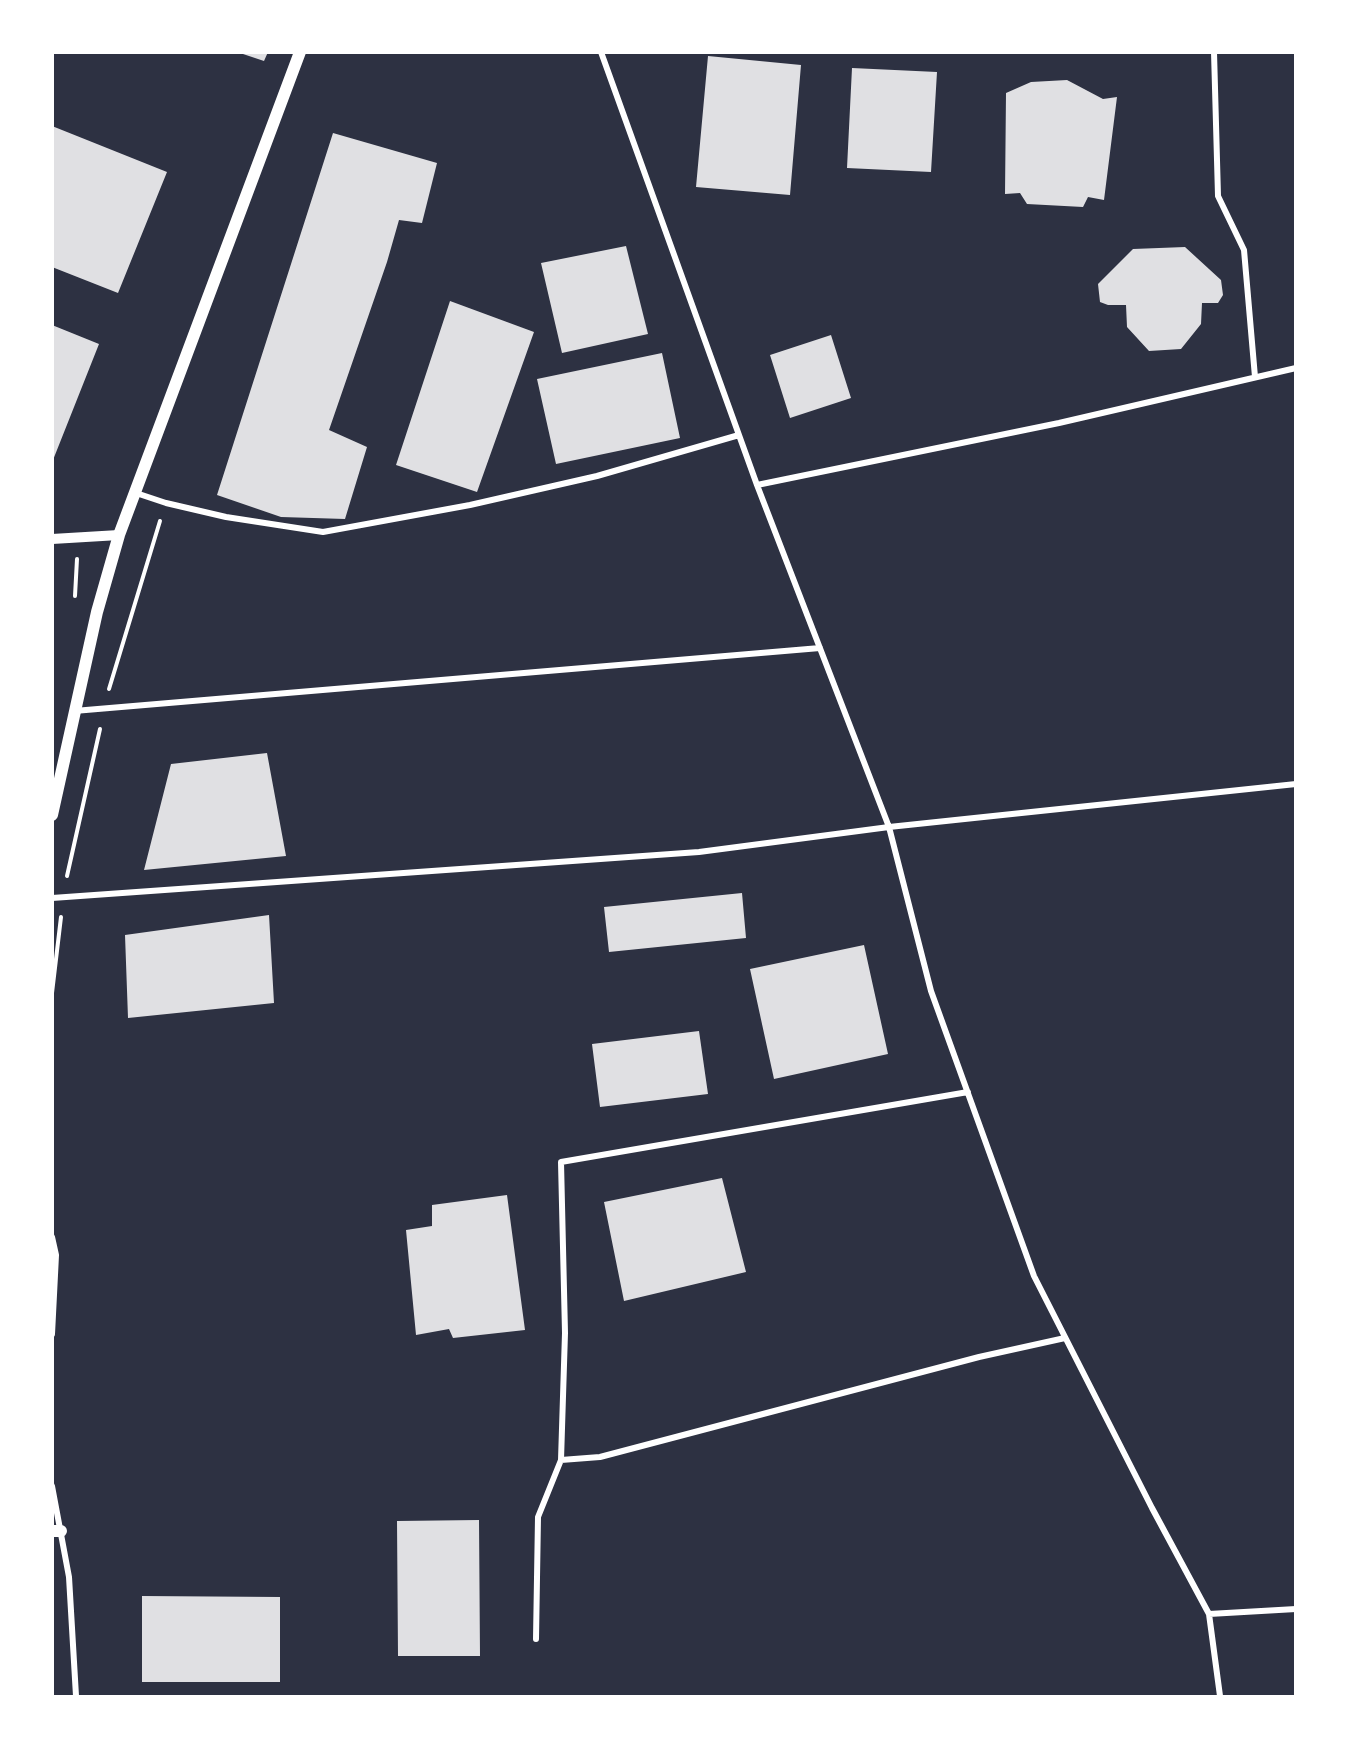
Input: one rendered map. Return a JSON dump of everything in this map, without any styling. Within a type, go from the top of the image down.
[{"type":"main road","points":[[52,815],[97,612],[119,535],[300,52]]},
{"type":"street","points":[[601,52],[757,485],[888,827],[931,991],[1034,1276],[1209,1614],[1220,1696]]},
{"type":"street","points":[[1214,52],[1218,196],[1244,250],[1255,377]]},
{"type":"street","points":[[757,485],[1059,423],[1296,368]]},
{"type":"street","points":[[136,493],[166,503],[226,517],[323,532],[470,505],[585,478],[739,435]]},
{"type":"street","points":[[52,539],[119,535]]},
{"type":"street","points":[[74,711],[820,648]]},
{"type":"street","points":[[52,898],[699,852],[888,827],[1296,784]]},
{"type":"street","points":[[536,1639],[538,1517],[561,1460],[565,1333],[561,1162],[968,1092]]},
{"type":"street","points":[[52,1237],[56,1254],[52,1334]]},
{"type":"street","points":[[561,1460],[600,1457],[979,1356],[1065,1338]]},
{"type":"street","points":[[52,1486],[57,1531],[69,1577],[76,1696]]},
{"type":"street","points":[[1209,1614],[1296,1609]]},
{"type":"path","points":[[52,993],[67,874],[104,709],[166,503]]},
{"type":"building","points":[[237,52],[268,52],[264,61]]},
{"type":"building","points":[[708,56],[801,65],[790,195],[696,187]]},
{"type":"building","points":[[852,68],[937,72],[931,172],[847,168]]},
{"type":"building","points":[[1067,80],[1103,99],[1117,97],[1104,200],[1088,197],[1083,207],[1027,204],[1020,193],[1005,194],[1006,93],[1031,82]]},
{"type":"building","points":[[52,126],[167,172],[118,293],[52,267]]},
{"type":"building","points":[[333,133],[437,163],[422,223],[399,220],[387,262],[329,430],[367,447],[345,519],[281,517],[217,495]]},
{"type":"building","points":[[626,246],[648,334],[562,353],[541,263]]},
{"type":"building","points":[[1185,247],[1221,280],[1223,295],[1218,303],[1202,303],[1201,324],[1181,349],[1149,351],[1127,327],[1126,305],[1108,305],[1100,302],[1098,284],[1133,249]]},
{"type":"building","points":[[450,301],[534,332],[477,492],[396,465]]},
{"type":"building","points":[[52,325],[99,344],[53,460],[52,460]]},
{"type":"building","points":[[831,335],[851,398],[790,418],[770,355]]},
{"type":"building","points":[[662,353],[680,438],[556,464],[537,379]]},
{"type":"building","points":[[267,753],[286,856],[144,870],[171,764]]},
{"type":"building","points":[[742,893],[746,938],[609,952],[604,907]]},
{"type":"building","points":[[269,915],[274,1003],[128,1018],[125,935]]},
{"type":"building","points":[[864,945],[888,1054],[774,1079],[750,969]]},
{"type":"building","points":[[699,1031],[708,1094],[600,1107],[592,1044]]},
{"type":"building","points":[[722,1178],[746,1272],[624,1301],[604,1202]]},
{"type":"building","points":[[507,1195],[525,1330],[453,1338],[449,1329],[416,1335],[406,1230],[432,1226],[432,1205]]},
{"type":"building","points":[[479,1520],[480,1656],[398,1656],[397,1521]]},
{"type":"building","points":[[142,1596],[280,1597],[280,1682],[142,1682]]}]
